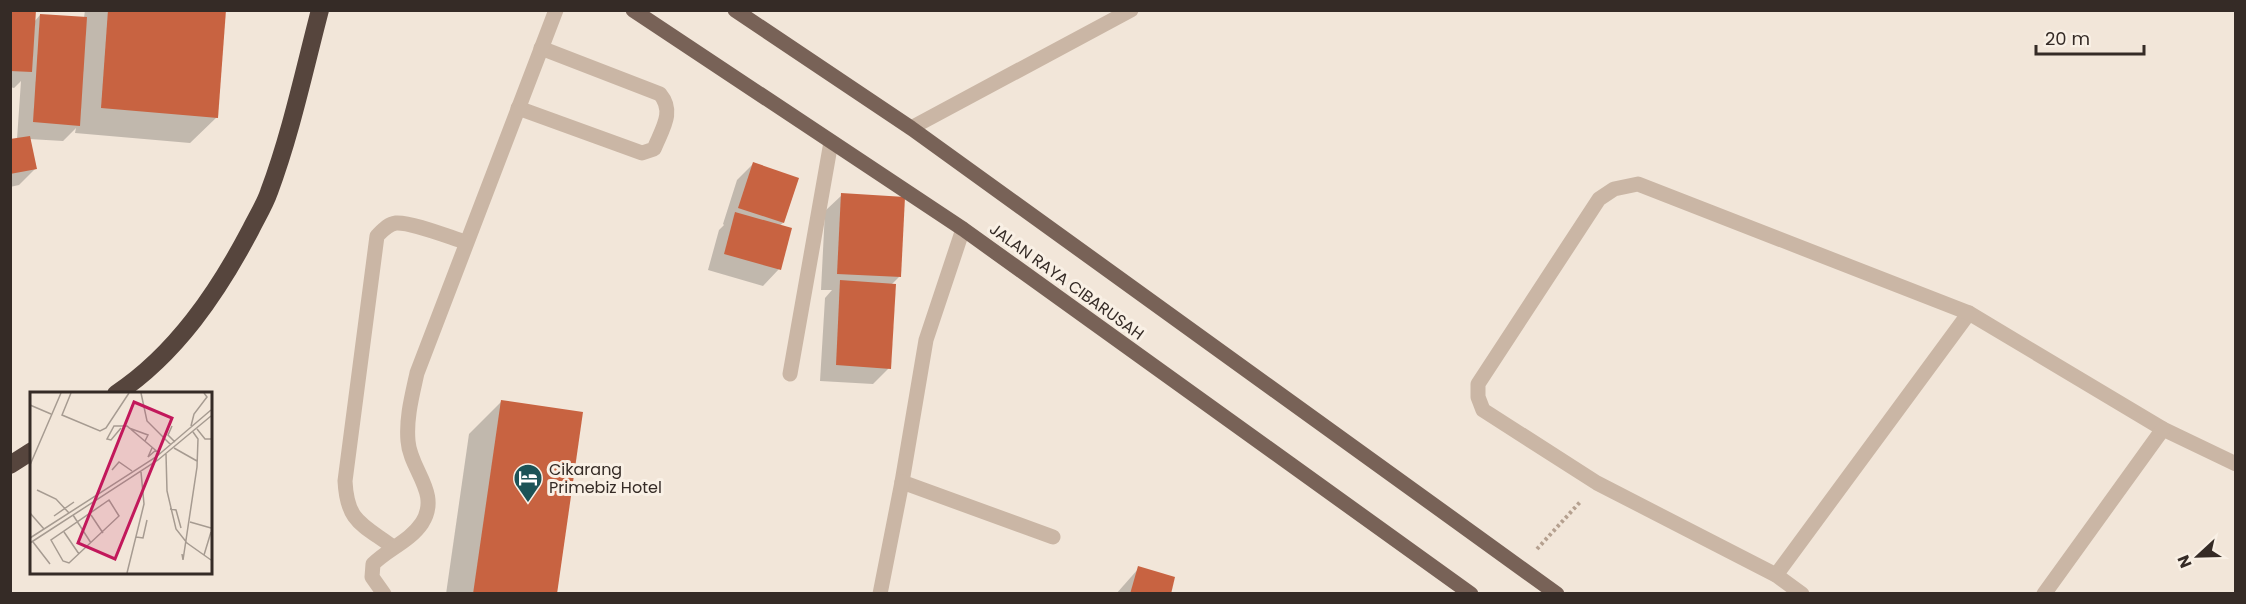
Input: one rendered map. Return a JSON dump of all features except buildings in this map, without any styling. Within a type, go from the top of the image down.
[{"type":"highway","points":[[119,392],[141,378],[183,334],[233,263],[269,194],[289,131],[320,10]]},
{"type":"highway","points":[[10,465],[30,452]]},
{"type":"main road","name":"JALAN RAYA CIBARUSAH","points":[[633,10],[963,229],[1471,594]]},
{"type":"main road","name":"JALAN RAYA CIBARUSAH","points":[[735,10],[911,128],[1557,594]]},
{"type":"lane","points":[[384,594],[372,577],[373,564],[393,547],[410,537],[428,511],[428,499],[408,445],[407,425],[417,373],[465,242],[556,10]]},
{"type":"lane","points":[[911,128],[1131,10]]},
{"type":"lane","points":[[518,108],[642,153],[654,149],[668,111],[665,100],[660,94],[541,48]]},
{"type":"lane","points":[[790,374],[831,142]]},
{"type":"lane","points":[[1802,594],[1776,575],[1597,483],[1483,410],[1478,397],[1478,384],[1599,200],[1614,189],[1638,184],[1969,313],[2163,429],[2235,464]]},
{"type":"lane","points":[[393,547],[356,519],[348,507],[345,481],[377,236],[394,223],[405,224],[465,242]]},
{"type":"lane","points":[[880,594],[926,340],[963,229]]},
{"type":"lane","points":[[1776,575],[1969,313]]},
{"type":"lane","points":[[2044,594],[2163,429]]},
{"type":"lane","points":[[902,482],[1053,537]]},
{"type":"path","points":[[1520,568],[1597,483]]},
{"type":"place","name":"Cikarang Primebiz Hotel","points":[[528,504]]}]
